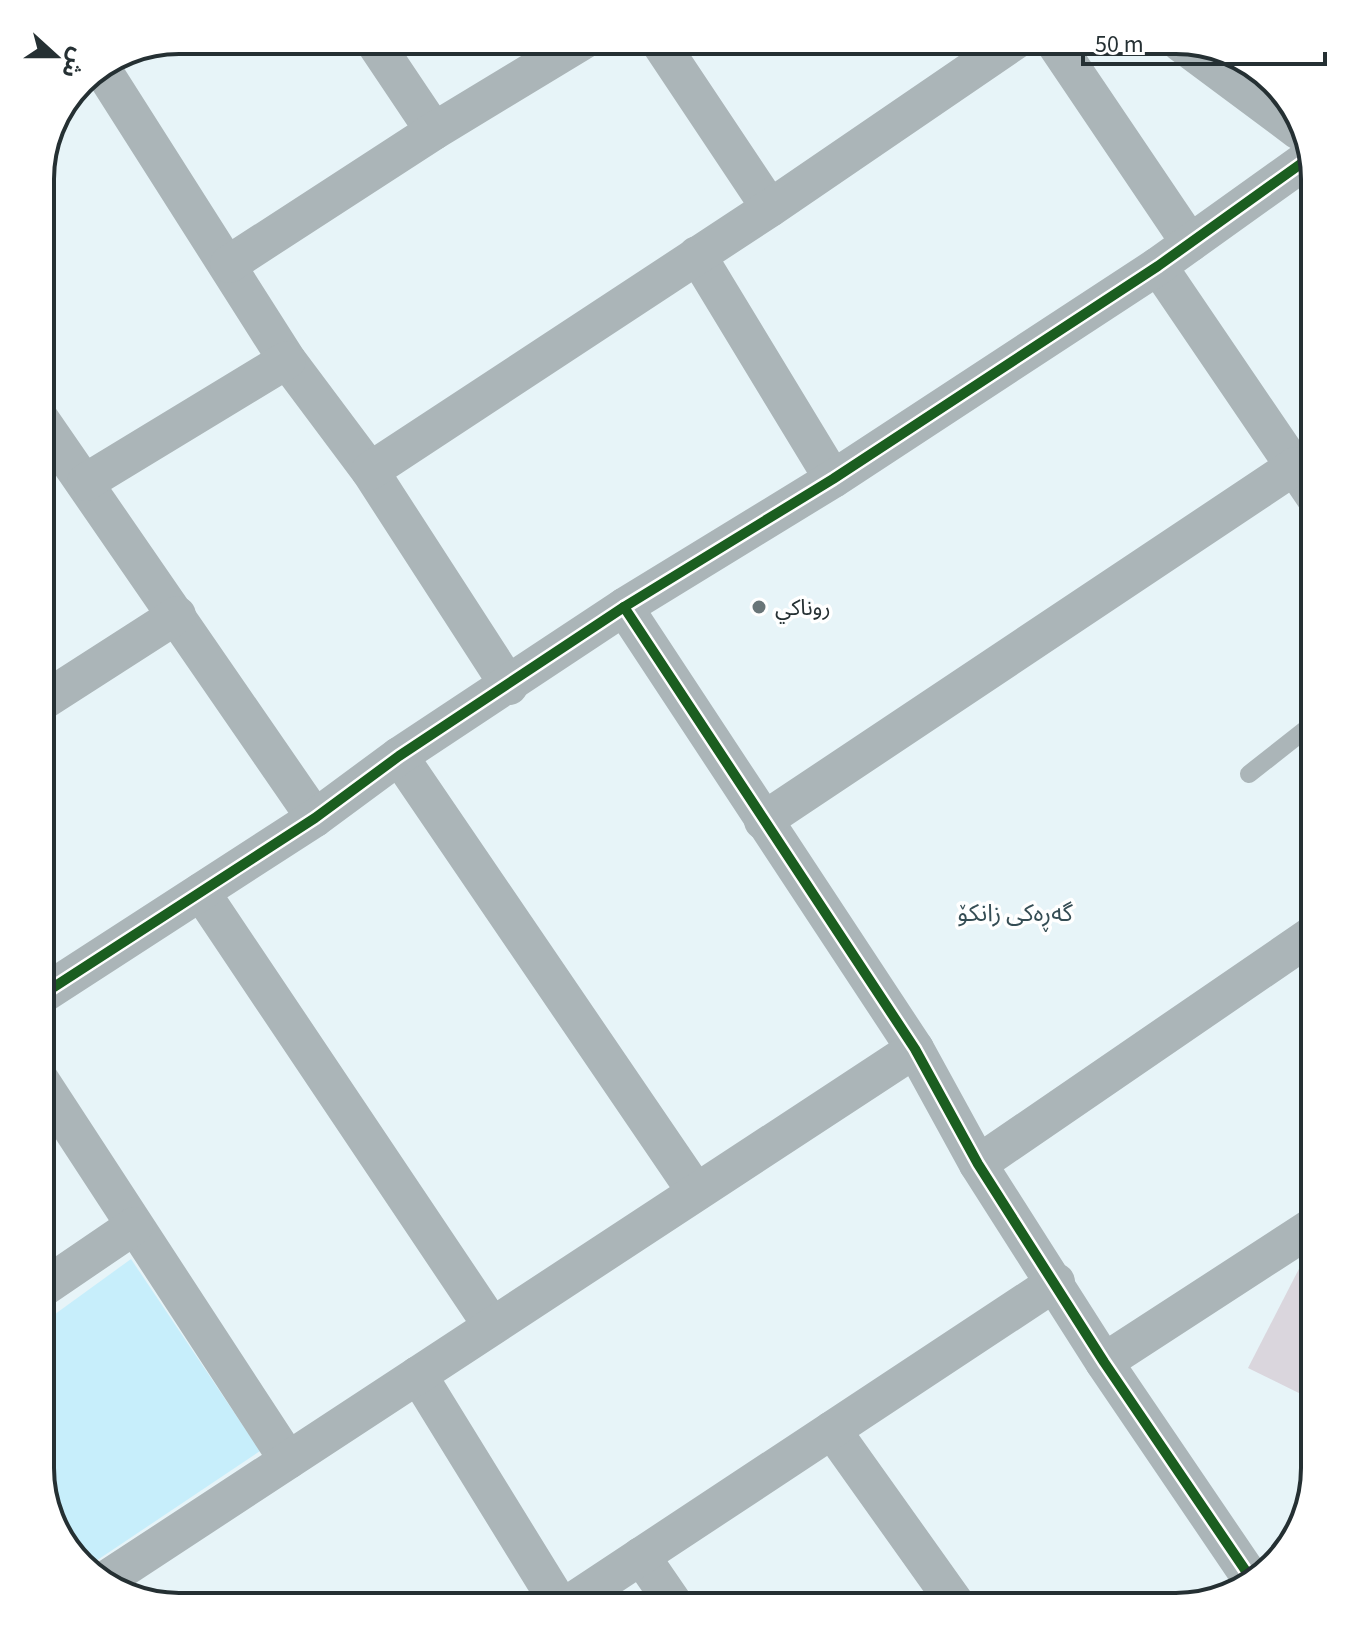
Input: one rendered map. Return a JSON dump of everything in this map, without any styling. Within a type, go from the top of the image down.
[{"type":"street","points":[[382,54],[434,131]]},
{"type":"street","points":[[229,264],[434,131],[561,54]]},
{"type":"street","points":[[667,54],[770,208]]},
{"type":"street","points":[[370,471],[770,208],[996,54]]},
{"type":"street","points":[[1062,54],[1190,243]]},
{"type":"street","points":[[1205,57],[1284,116]]},
{"type":"street","points":[[107,77],[229,264],[287,360],[370,471],[509,686]]},
{"type":"street","points":[[54,987],[315,818],[399,756],[624,607],[833,479],[1158,266],[1300,164]]},
{"type":"street","points":[[697,255],[833,479]]},
{"type":"street","points":[[1158,266],[1301,476]]},
{"type":"street","points":[[86,482],[287,360]]},
{"type":"street","points":[[54,438],[315,818]]},
{"type":"street","points":[[763,821],[1301,485]]},
{"type":"street","points":[[624,607],[915,1049],[978,1164],[1056,1282],[1104,1362],[1246,1572]]},
{"type":"street","points":[[54,694],[177,615]]},
{"type":"street","points":[[399,756],[696,1192]]},
{"type":"street","points":[[201,892],[492,1326]]},
{"type":"street","points":[[978,1164],[1301,943]]},
{"type":"street","points":[[114,1575],[915,1049]]},
{"type":"street","points":[[54,1102],[288,1460]]},
{"type":"street","points":[[54,1280],[134,1226]]},
{"type":"street","points":[[1104,1362],[1301,1234]]},
{"type":"street","points":[[584,1593],[1056,1282]]},
{"type":"street","points":[[418,1375],[554,1593]]},
{"type":"street","points":[[832,1430],[948,1593]]},
{"type":"street","points":[[641,1556],[666,1593]]},
{"type":"lane","points":[[1249,774],[1301,733]]},
{"type":"shaded area","points":[[131,1259],[260,1451],[95,1561],[75,1538],[67,1523],[55,1485],[54,1315]]},
{"type":"building","points":[[1301,1265],[1301,1394],[1248,1368]]},
{"type":"cycle path","points":[[54,987],[315,818],[399,756],[624,607],[833,479],[1158,266],[1300,164]]},
{"type":"cycle path","points":[[624,607],[915,1049],[978,1164],[1104,1362],[1246,1572]]},
{"type":"place","name":"روناكي","points":[[759,607]]},
{"type":"district","name":"گەڕەکی زانکۆ","points":[[1015,913]]}]
